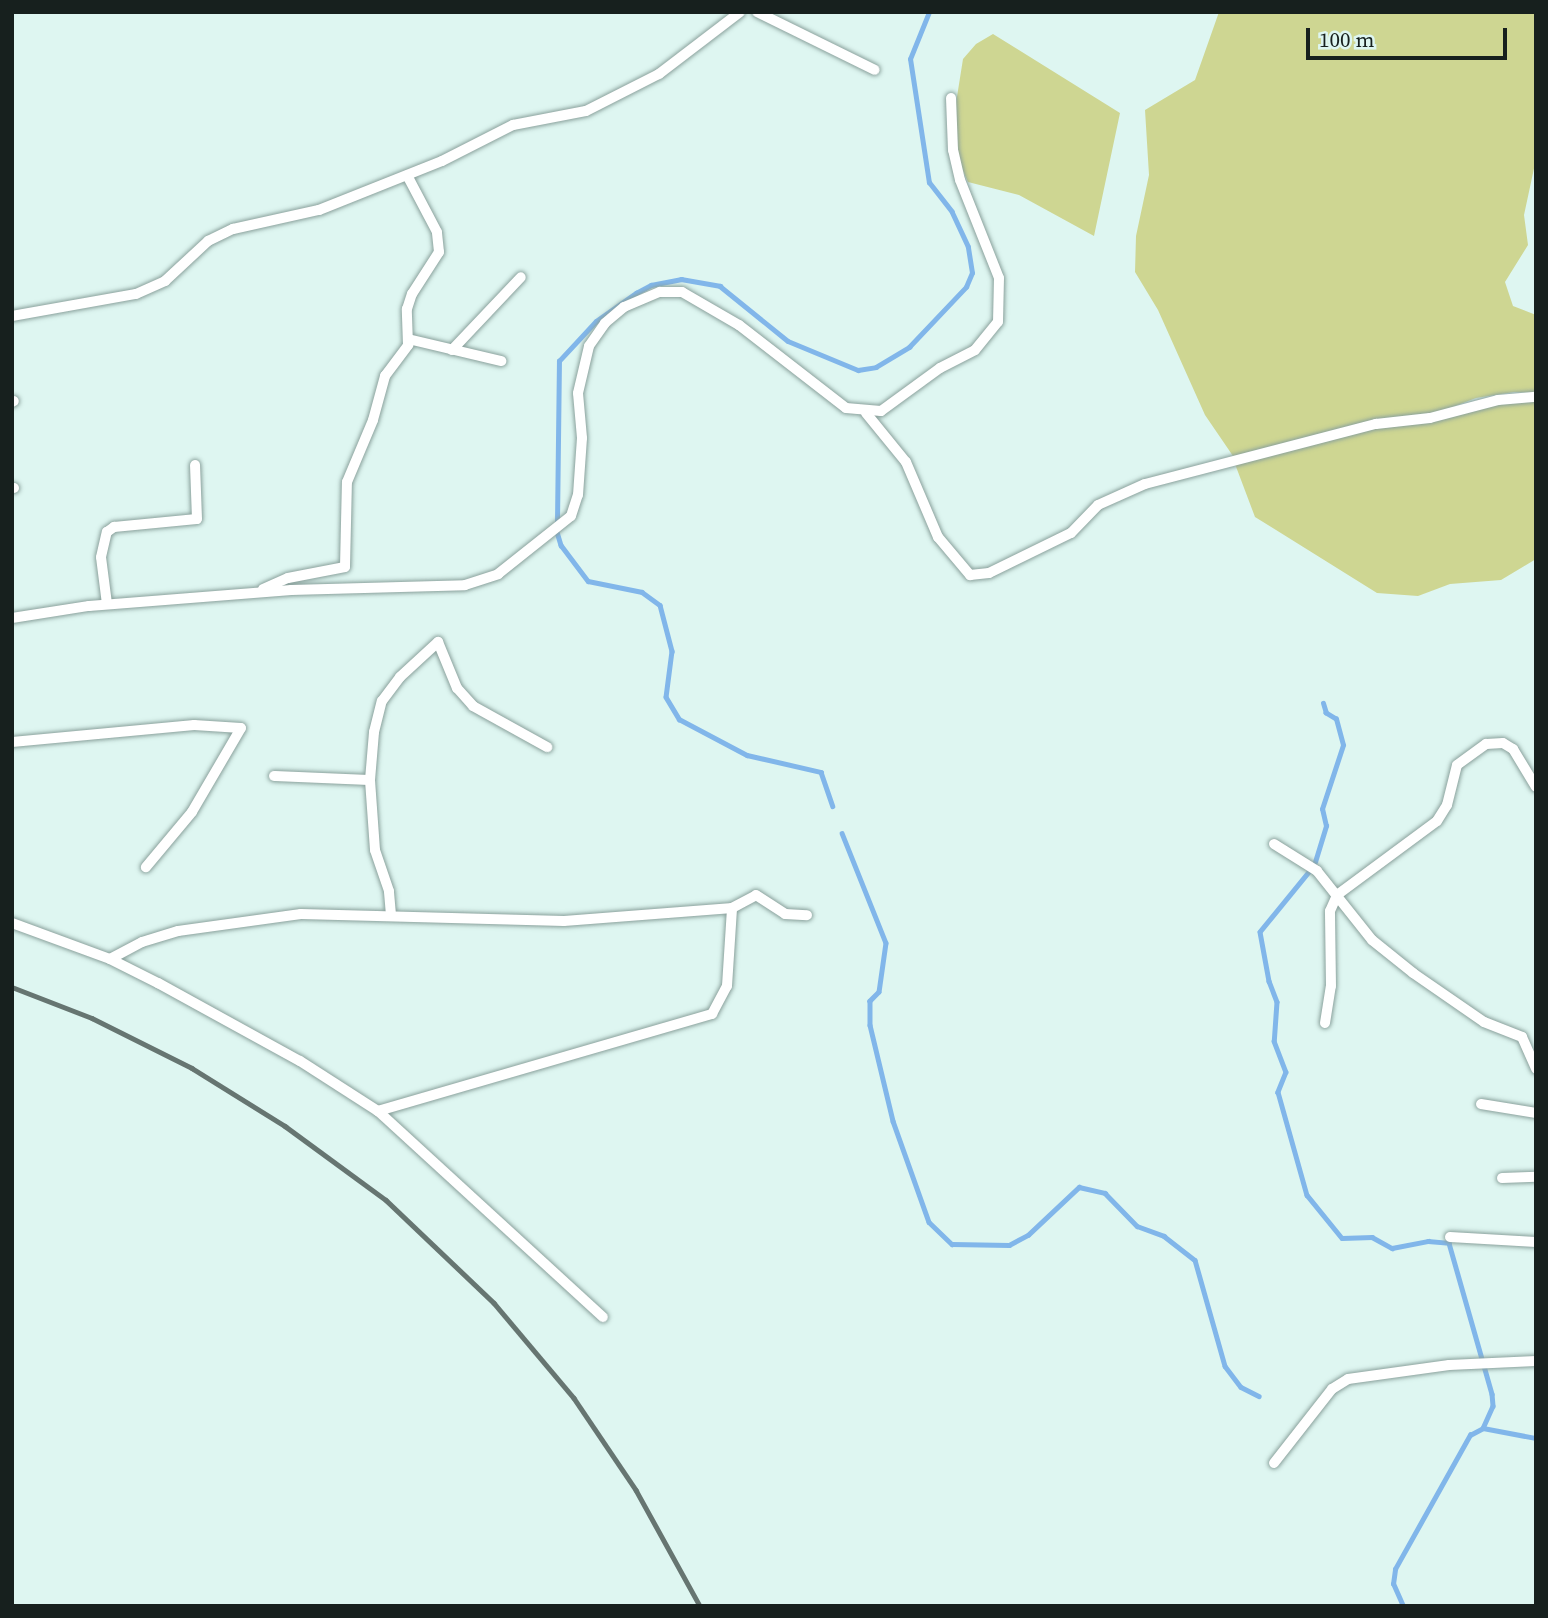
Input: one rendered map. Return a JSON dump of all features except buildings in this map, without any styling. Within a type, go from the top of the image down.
[{"type":"street","points":[[12,316],[136,295],[165,281],[208,241],[233,229],[319,210],[407,175],[513,125],[586,111],[659,74],[740,12]]},
{"type":"street","points":[[757,12],[875,70]]},
{"type":"street","points":[[12,618],[107,604],[254,593],[465,585],[498,574],[571,516],[578,495],[583,438],[578,393],[589,346],[605,323],[624,307],[660,292],[682,292],[699,300],[739,325],[846,408],[866,413],[881,411],[940,368],[975,350],[998,322],[999,278],[960,180],[953,150],[951,98]]},
{"type":"street","points":[[254,593],[288,578],[345,567],[347,482],[373,420],[385,376],[408,340],[407,309],[439,251],[437,232],[407,175]]},
{"type":"street","points":[[452,350],[521,277]]},
{"type":"street","points":[[408,340],[501,361]]},
{"type":"street","points":[[866,413],[906,462],[938,537],[970,575],[989,573],[1071,533],[1098,505],[1145,484],[1382,423],[1430,418],[1498,400],[1536,397]]},
{"type":"street","points":[[107,604],[101,557],[107,532],[114,527],[197,519],[195,465]]},
{"type":"street","points":[[391,915],[389,891],[375,850],[370,780],[374,732],[382,701],[438,642],[457,688],[473,706],[547,747]]},
{"type":"street","points":[[12,742],[194,725],[241,728],[192,812],[146,867]]},
{"type":"street","points":[[1325,1023],[1331,986],[1331,911],[1337,895],[1437,821],[1447,805],[1457,765],[1486,744],[1513,749],[1536,787]]},
{"type":"street","points":[[274,776],[370,780]]},
{"type":"street","points":[[1274,844],[1317,871],[1372,940],[1422,980],[1484,1023],[1522,1037],[1536,1037]]},
{"type":"street","points":[[110,959],[163,935],[244,919],[391,915],[564,921],[732,908],[756,895],[785,914],[807,915]]},
{"type":"street","points":[[377,1111],[712,1014],[727,986],[732,908]]},
{"type":"street","points":[[12,923],[110,959],[300,1061],[377,1111],[603,1317]]},
{"type":"street","points":[[1522,1037],[1536,1069]]},
{"type":"street","points":[[1481,1104],[1536,1113]]},
{"type":"street","points":[[1502,1178],[1536,1177]]},
{"type":"street","points":[[1450,1237],[1536,1242]]},
{"type":"street","points":[[1274,1463],[1339,1382],[1377,1374],[1536,1361]]},
{"type":"green space","points":[[1219,12],[1536,12],[1536,159],[1524,215],[1528,245],[1505,282],[1513,306],[1536,315],[1536,393],[1514,392],[1476,398],[1434,414],[1233,456],[1205,415],[1158,310],[1135,272],[1136,236],[1149,175],[1145,110],[1195,80]]},
{"type":"green space","points":[[993,34],[1120,113],[1094,236],[1019,195],[968,182],[957,157],[956,103],[963,59],[976,44]]},
{"type":"green space","points":[[1536,401],[1536,559],[1501,580],[1450,584],[1418,596],[1377,593],[1255,517],[1235,464],[1381,427],[1484,406]]},
{"type":"waterway","points":[[557,522],[559,361],[596,321],[636,293],[651,285],[681,279],[720,286],[788,341],[858,370],[876,367],[909,347],[966,287],[972,273],[968,247],[952,212],[929,183],[910,59],[929,12]]},
{"type":"waterway","points":[[557,532],[561,545],[588,581],[642,592],[660,605],[672,651],[666,697],[679,719],[747,755],[821,772],[833,806]]},
{"type":"waterway","points":[[1315,862],[1326,826],[1322,809],[1343,745],[1336,719],[1326,713],[1323,703]]},
{"type":"waterway","points":[[842,833],[886,943],[879,992],[870,1001],[870,1025],[893,1121],[929,1222],[952,1244],[1009,1245],[1028,1235],[1079,1187],[1105,1193],[1137,1226],[1164,1236],[1195,1260],[1225,1366],[1241,1387],[1259,1396]]},
{"type":"waterway","points":[[1309,872],[1260,932],[1269,981],[1277,1002],[1274,1041],[1286,1072],[1278,1092],[1307,1195],[1342,1238],[1372,1237],[1392,1248],[1428,1241],[1449,1243],[1492,1394],[1493,1406],[1483,1428]]},
{"type":"waterway","points":[[1403,1606],[1393,1584],[1395,1569],[1470,1435],[1483,1428],[1536,1438]]},
{"type":"railway","points":[[12,987],[92,1018],[192,1068],[285,1126],[386,1200],[494,1303],[574,1398],[636,1490],[700,1606]]}]
